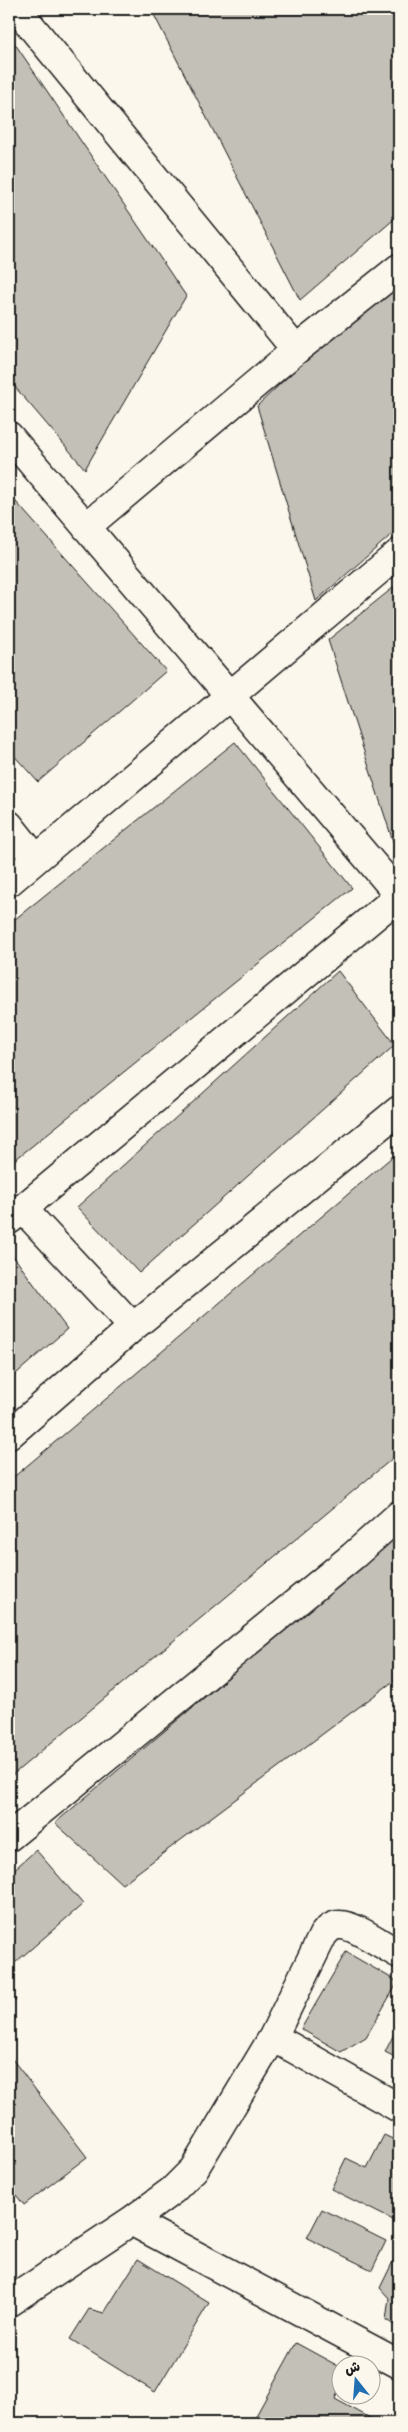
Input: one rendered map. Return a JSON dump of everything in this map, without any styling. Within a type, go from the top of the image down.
[{"type":"street","points":[[17,9],[296,350]]},
{"type":"street","points":[[86,527],[296,350],[399,268]]},
{"type":"street","points":[[9,436],[399,896],[16,1215],[133,1327]]},
{"type":"street","points":[[9,882],[399,553]]},
{"type":"street","points":[[9,825],[36,859]]},
{"type":"street","points":[[9,1435],[133,1327],[399,1110]]},
{"type":"street","points":[[10,1835],[353,1556],[399,1515]]},
{"type":"street","points":[[9,2302],[131,2221],[173,2190],[194,2169],[273,2037],[323,1935],[330,1928],[337,1925],[347,1926],[399,1954]]},
{"type":"street","points":[[273,2037],[399,2108]]},
{"type":"street","points":[[131,2221],[399,2364]]},
{"type":"building","points":[[151,9],[399,9],[399,215],[300,300]]},
{"type":"building","points":[[9,35],[186,296],[85,469],[9,380]]},
{"type":"building","points":[[399,271],[399,528],[316,601],[257,406]]},
{"type":"building","points":[[9,494],[166,671],[38,782],[9,750]]},
{"type":"building","points":[[399,583],[399,855],[398,857],[328,640]]},
{"type":"building","points":[[235,742],[352,888],[11,1163],[9,1160],[9,924]]},
{"type":"building","points":[[338,971],[395,1045],[139,1273],[77,1207]]},
{"type":"building","points":[[399,1151],[399,1453],[10,1777],[9,1481]]},
{"type":"building","points":[[14,1257],[67,1329],[9,1380],[9,1262]]},
{"type":"building","points":[[399,1534],[399,1677],[122,1884],[55,1823]]},
{"type":"building","points":[[36,1850],[83,1904],[9,1968],[9,1874]]},
{"type":"building","points":[[346,1952],[398,1982],[366,2037],[341,2052],[301,2029]]},
{"type":"building","points":[[9,1992],[16,2000],[9,2007]]},
{"type":"building","points":[[399,2024],[399,2059],[385,2052]]},
{"type":"building","points":[[9,2055],[87,2157],[24,2205],[9,2186]]},
{"type":"building","points":[[384,2135],[399,2142],[399,2223],[331,2189],[346,2158],[367,2168]]},
{"type":"building","points":[[322,2209],[386,2241],[372,2270],[307,2238]]},
{"type":"building","points":[[399,2249],[399,2328],[386,2320],[389,2298],[380,2288]]},
{"type":"building","points":[[138,2259],[209,2303],[155,2392],[70,2339],[89,2309],[104,2313]]},
{"type":"building","points":[[296,2343],[330,2362],[330,2404],[344,2404],[372,2419],[369,2423],[252,2423]]}]
